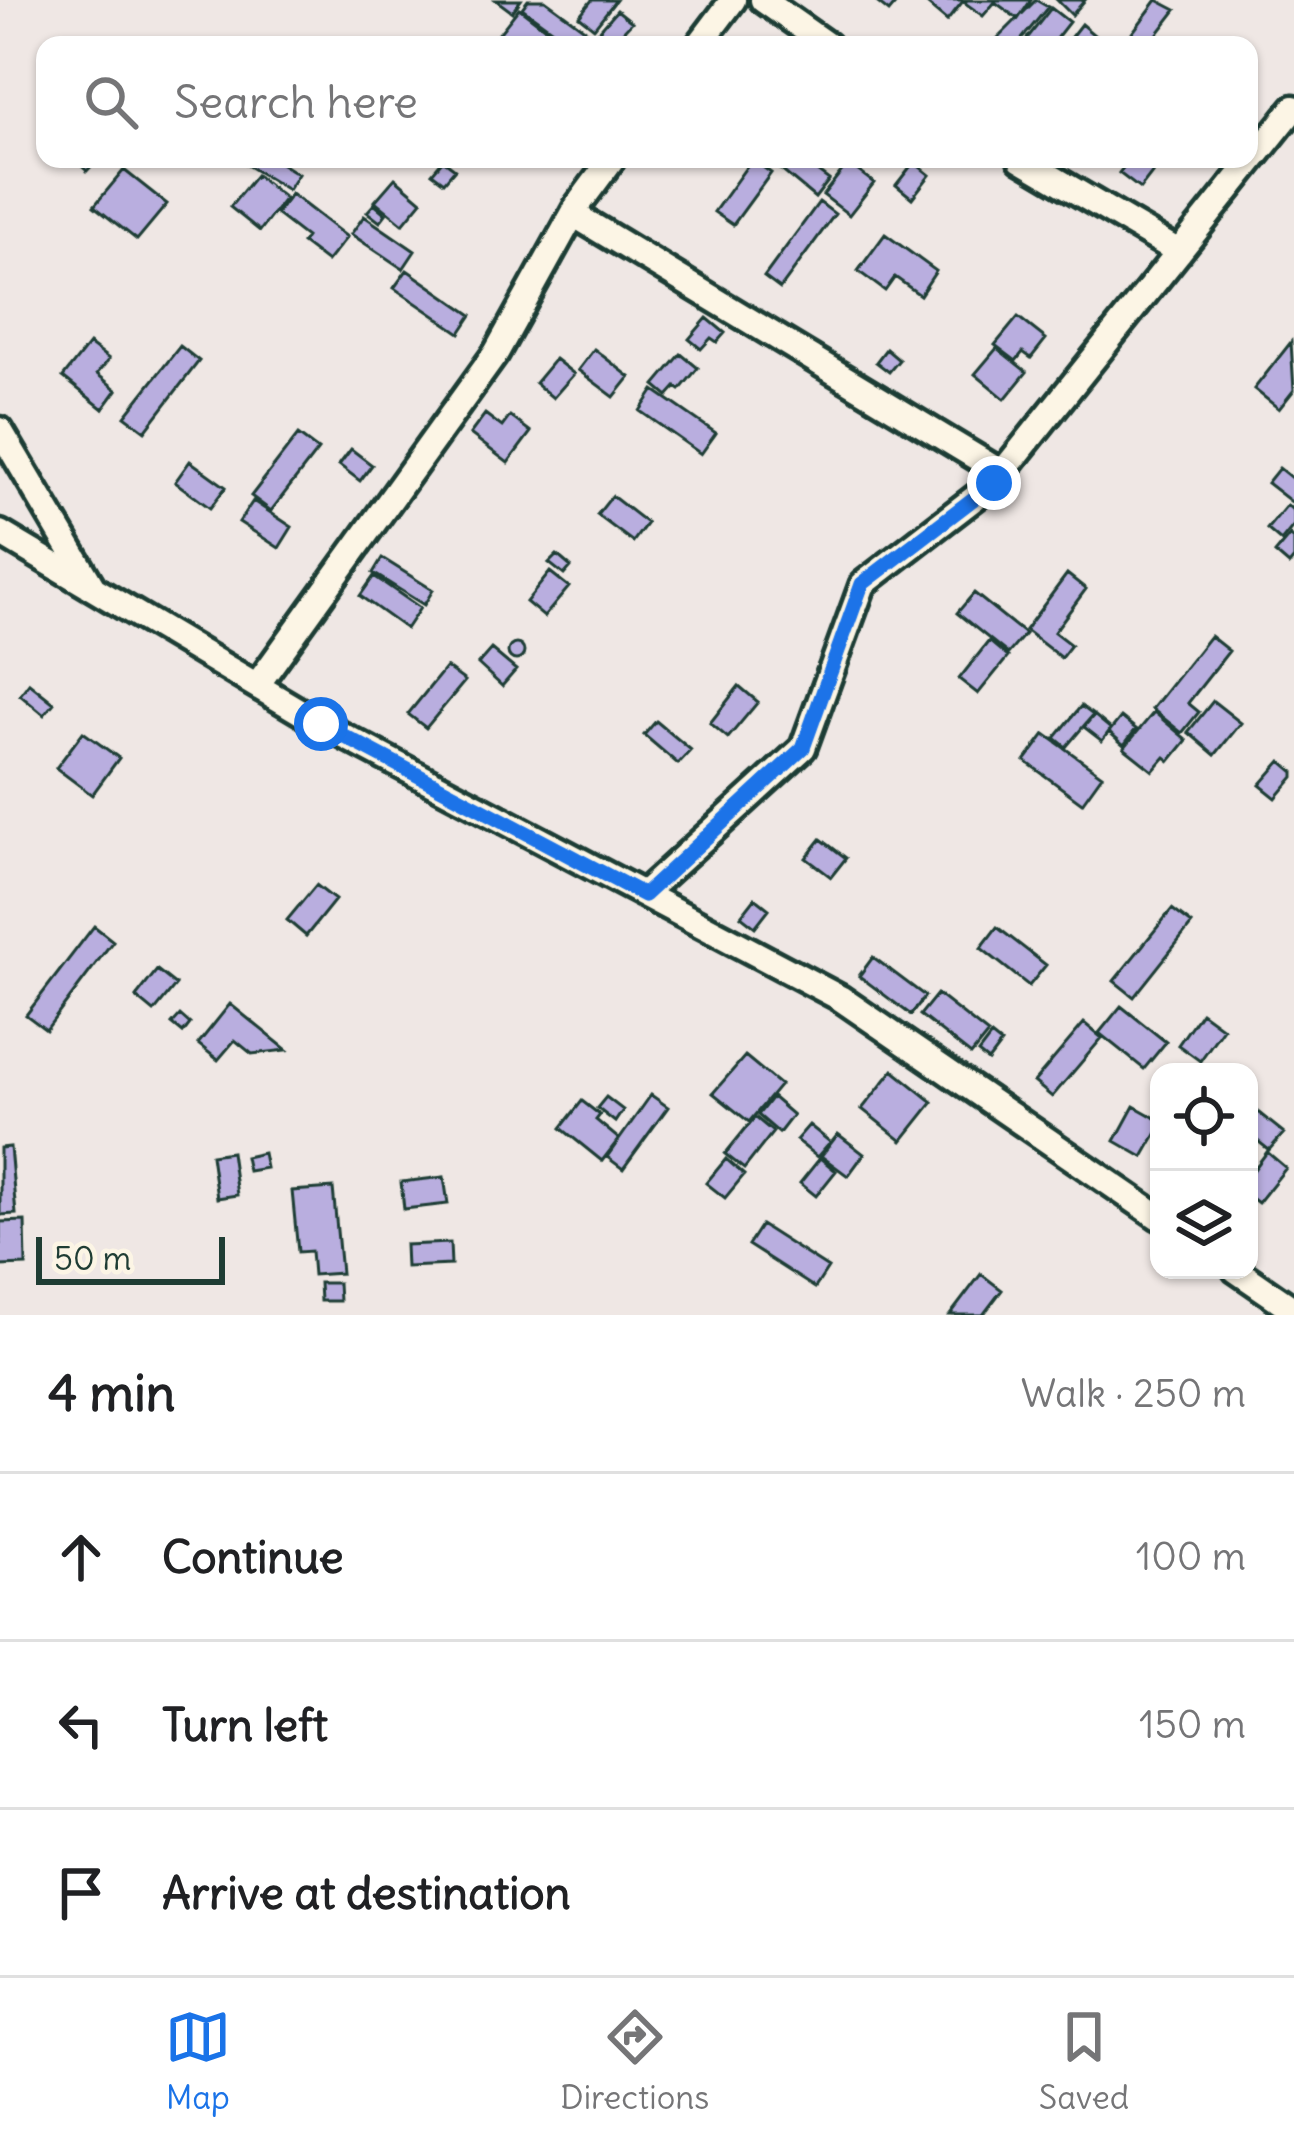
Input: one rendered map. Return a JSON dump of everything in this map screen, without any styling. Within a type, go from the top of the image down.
[{"type":"street","points":[[706,36],[733,0]]},
{"type":"street","points":[[763,0],[814,36]]},
{"type":"street","points":[[1258,152],[1294,107]]},
{"type":"street","points":[[257,685],[496,353],[573,214],[606,168]]},
{"type":"street","points":[[1036,168],[1179,252]]},
{"type":"street","points":[[644,895],[803,748],[862,584],[994,483],[1246,168]]},
{"type":"street","points":[[573,214],[1002,472]]},
{"type":"street","points":[[0,430],[93,588]]},
{"type":"street","points":[[0,533],[321,724],[839,998],[1150,1211]]},
{"type":"street","points":[[1249,1279],[1294,1310]]},
{"type":"building","points":[[496,0],[521,0],[512,12]]},
{"type":"building","points":[[528,0],[545,0],[590,33],[561,36],[522,8]]},
{"type":"building","points":[[592,0],[616,0],[594,28],[579,16]]},
{"type":"building","points":[[874,0],[899,0],[889,12]]},
{"type":"building","points":[[922,0],[964,0],[947,21]]},
{"type":"building","points":[[967,0],[1031,0],[1018,19],[995,2],[983,16]]},
{"type":"building","points":[[1036,0],[1048,7],[1024,36],[1000,36]]},
{"type":"building","points":[[1057,0],[1085,0],[1072,15]]},
{"type":"building","points":[[1157,0],[1176,10],[1156,36],[1130,36]]},
{"type":"building","points":[[519,8],[556,36],[497,36]]},
{"type":"building","points":[[1051,8],[1069,22],[1058,36],[1029,36]]},
{"type":"building","points":[[617,10],[632,22],[619,36],[596,34]]},
{"type":"building","points":[[1081,24],[1095,36],[1072,36]]},
{"type":"building","points":[[252,168],[288,168],[298,174],[288,190]]},
{"type":"building","points":[[436,168],[455,169],[444,182],[432,173]]},
{"type":"building","points":[[746,168],[771,173],[733,225],[714,212]]},
{"type":"building","points":[[779,168],[813,168],[829,180],[815,198]]},
{"type":"building","points":[[844,168],[854,168],[874,183],[849,215],[823,195]]},
{"type":"building","points":[[909,168],[921,168],[930,175],[912,198],[896,185]]},
{"type":"building","points":[[1123,168],[1156,168],[1140,189],[1119,173]]},
{"type":"building","points":[[124,170],[167,204],[137,240],[94,206]]},
{"type":"building","points":[[256,175],[285,198],[260,231],[230,207]]},
{"type":"building","points":[[395,178],[422,201],[403,224],[375,201]]},
{"type":"building","points":[[291,194],[347,237],[327,262],[302,243],[306,237],[276,214]]},
{"type":"building","points":[[819,202],[835,214],[780,289],[764,277]]},
{"type":"building","points":[[374,204],[386,214],[380,222],[367,212]]},
{"type":"building","points":[[364,216],[415,251],[403,269],[351,234]]},
{"type":"building","points":[[885,234],[936,271],[920,295],[895,277],[885,291],[858,271]]},
{"type":"building","points":[[407,270],[472,315],[460,333],[394,288]]},
{"type":"building","points":[[1018,317],[1046,339],[1031,358],[1023,352],[1016,361],[995,345]]},
{"type":"building","points":[[707,318],[725,333],[717,342],[711,338],[701,349],[689,339]]},
{"type":"building","points":[[1291,342],[1294,390],[1279,409],[1254,389]]},
{"type":"building","points":[[89,344],[109,359],[97,374],[117,390],[103,409],[63,377]]},
{"type":"building","points":[[180,346],[199,361],[145,431],[125,416]]},
{"type":"building","points":[[997,348],[1027,372],[1005,399],[975,374]]},
{"type":"building","points":[[594,349],[630,377],[614,397],[578,370]]},
{"type":"building","points":[[886,349],[899,360],[889,372],[876,362]]},
{"type":"building","points":[[681,354],[698,368],[680,390],[676,387],[668,396],[655,385]]},
{"type":"building","points":[[555,359],[574,374],[553,398],[535,383]]},
{"type":"building","points":[[654,390],[716,433],[701,454],[640,411]]},
{"type":"building","points":[[485,414],[502,427],[510,416],[531,432],[508,463],[470,434]]},
{"type":"building","points":[[298,435],[318,450],[271,511],[251,496]]},
{"type":"building","points":[[351,449],[372,465],[360,481],[339,465]]},
{"type":"building","points":[[190,461],[226,487],[210,508],[175,482]]},
{"type":"building","points":[[1279,468],[1294,480],[1294,504],[1267,483]]},
{"type":"building","points":[[612,496],[647,523],[633,542],[597,515]]},
{"type":"building","points":[[253,501],[292,527],[279,548],[239,522]]},
{"type":"building","points":[[1287,505],[1294,511],[1294,525],[1281,541],[1267,529]]},
{"type":"building","points":[[1290,535],[1294,559],[1289,565],[1275,553]]},
{"type":"building","points":[[557,555],[571,567],[564,575],[549,563]]},
{"type":"building","points":[[382,558],[433,590],[424,605],[373,573]]},
{"type":"building","points":[[550,572],[569,587],[544,617],[526,602]]},
{"type":"building","points":[[1067,574],[1086,589],[1054,632],[1071,645],[1061,658],[1025,630]]},
{"type":"building","points":[[374,576],[420,608],[406,629],[360,596]]},
{"type":"building","points":[[974,593],[1025,634],[1008,654],[957,613]]},
{"type":"building","points":[[1210,636],[1229,651],[1188,703],[1199,712],[1182,733],[1152,709]]},
{"type":"building","points":[[989,641],[1008,657],[978,694],[959,679]]},
{"type":"building","points":[[516,644],[524,652],[516,660],[508,652]]},
{"type":"building","points":[[491,649],[516,670],[502,686],[478,664]]},
{"type":"building","points":[[446,667],[465,681],[426,728],[408,714]]},
{"type":"building","points":[[29,683],[54,703],[44,715],[20,695]]},
{"type":"building","points":[[739,686],[758,702],[728,738],[710,723]]},
{"type":"building","points":[[1213,701],[1241,723],[1215,755],[1188,732]]},
{"type":"building","points":[[1081,706],[1093,715],[1066,747],[1055,738]]},
{"type":"building","points":[[1154,712],[1187,740],[1170,761],[1165,757],[1153,771],[1124,748]]},
{"type":"building","points":[[1094,715],[1111,729],[1102,741],[1084,727]]},
{"type":"building","points":[[1121,717],[1136,729],[1124,745],[1109,732]]},
{"type":"building","points":[[656,721],[691,750],[678,764],[644,735]]},
{"type":"building","points":[[83,732],[119,758],[92,795],[56,768]]},
{"type":"building","points":[[1045,734],[1102,775],[1082,803],[1025,761]]},
{"type":"building","points":[[1281,761],[1294,777],[1276,798],[1260,785]]},
{"type":"building","points":[[821,839],[846,858],[831,877],[806,858]]},
{"type":"building","points":[[316,885],[335,900],[306,936],[287,920]]},
{"type":"building","points":[[755,898],[769,909],[755,927],[741,916]]},
{"type":"building","points":[[1172,909],[1192,924],[1134,997],[1114,981]]},
{"type":"building","points":[[94,926],[113,941],[46,1030],[26,1015]]},
{"type":"building","points":[[997,927],[1046,965],[1029,986],[981,948]]},
{"type":"building","points":[[873,957],[925,996],[911,1015],[859,976]]},
{"type":"building","points":[[157,970],[176,985],[154,1012],[136,997]]},
{"type":"building","points":[[937,994],[988,1034],[971,1055],[920,1015]]},
{"type":"building","points":[[230,1004],[287,1050],[252,1054],[235,1040],[218,1060],[198,1044]]},
{"type":"building","points":[[1121,1006],[1166,1042],[1144,1069],[1099,1033]]},
{"type":"building","points":[[1201,1012],[1223,1028],[1200,1061],[1178,1045]]},
{"type":"building","points":[[180,1015],[190,1024],[183,1033],[172,1024]]},
{"type":"building","points":[[1084,1023],[1102,1038],[1052,1097],[1034,1082]]},
{"type":"building","points":[[991,1036],[1001,1044],[988,1061],[978,1053]]},
{"type":"building","points":[[745,1056],[780,1085],[749,1122],[713,1093]]},
{"type":"building","points":[[893,1070],[933,1102],[902,1141],[862,1109]]},
{"type":"building","points":[[651,1095],[668,1107],[623,1169],[607,1157]]},
{"type":"building","points":[[606,1097],[623,1110],[615,1122],[597,1108]]},
{"type":"building","points":[[772,1097],[793,1115],[779,1133],[758,1115]]},
{"type":"building","points":[[582,1101],[619,1139],[602,1161],[561,1128]]},
{"type":"building","points":[[1134,1106],[1150,1115],[1150,1145],[1143,1157],[1115,1141]]},
{"type":"building","points":[[1258,1112],[1284,1133],[1269,1150],[1258,1141]]},
{"type":"building","points":[[755,1117],[773,1132],[744,1169],[725,1154]]},
{"type":"building","points":[[809,1125],[830,1142],[817,1157],[796,1140]]},
{"type":"building","points":[[838,1134],[864,1154],[848,1176],[821,1156]]},
{"type":"building","points":[[10,1147],[16,1214],[0,1215],[0,1148]]},
{"type":"building","points":[[231,1152],[237,1195],[217,1198],[211,1155]]},
{"type":"building","points":[[1267,1152],[1286,1168],[1258,1203],[1258,1171]]},
{"type":"building","points":[[263,1153],[266,1168],[248,1171],[245,1157]]},
{"type":"building","points":[[820,1158],[836,1171],[816,1196],[800,1183]]},
{"type":"building","points":[[726,1159],[744,1175],[725,1198],[706,1183]]},
{"type":"building","points":[[444,1177],[448,1204],[404,1209],[401,1182]]},
{"type":"building","points":[[333,1188],[341,1273],[313,1275],[311,1251],[298,1252],[292,1191]]},
{"type":"building","points":[[25,1221],[26,1265],[0,1266],[0,1222]]},
{"type":"building","points":[[761,1225],[828,1268],[815,1288],[748,1245]]},
{"type":"building","points":[[450,1243],[451,1265],[406,1267],[405,1245]]},
{"type":"building","points":[[981,1274],[1002,1290],[983,1315],[950,1315]]},
{"type":"building","points":[[319,1283],[338,1283],[339,1301],[320,1301]]},
{"type":"route","points":[[321,724],[644,895],[803,748],[862,584],[994,483]]}]
